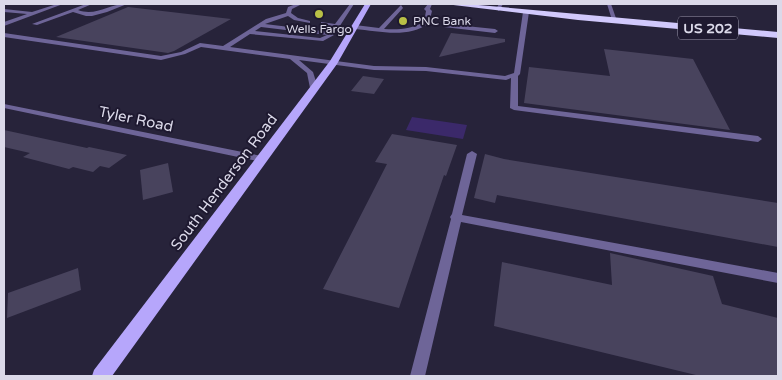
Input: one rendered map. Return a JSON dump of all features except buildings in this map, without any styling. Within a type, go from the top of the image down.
[{"type":"highway","name":"US 202","points":[[449,4],[500,6],[526,12],[615,19]]},
{"type":"highway","name":"US 202","points":[[519,4],[638,22],[778,35]]},
{"type":"main road","name":"South Henderson Road","points":[[100,376],[334,62],[368,4]]},
{"type":"street","points":[[4,24],[61,4]]},
{"type":"street","points":[[35,24],[90,4]]},
{"type":"street","points":[[73,10],[91,15],[125,4]]},
{"type":"street","points":[[289,14],[287,11],[300,4]]},
{"type":"street","points":[[248,32],[315,40],[326,39],[352,4]]},
{"type":"street","points":[[609,4],[615,19]]},
{"type":"street","points":[[260,25],[334,30],[381,29],[403,32],[414,30],[426,23],[429,11],[428,6],[419,8]]},
{"type":"street","points":[[381,29],[401,8]]},
{"type":"street","points":[[4,10],[33,14]]},
{"type":"street","points":[[526,12],[520,61],[515,76],[514,108],[758,139]]},
{"type":"street","points":[[224,48],[271,18],[289,14],[308,22]]},
{"type":"street","points":[[323,23],[334,30]]},
{"type":"street","points":[[446,26],[495,31]]},
{"type":"street","points":[[4,35],[162,58],[183,53],[200,45],[380,68],[426,69],[498,77],[515,76]]},
{"type":"street","points":[[282,55],[306,67],[314,79],[314,88]]},
{"type":"street","points":[[380,68],[385,62]]},
{"type":"street","name":"Tyler Road","points":[[4,106],[262,158]]},
{"type":"street","points":[[417,376],[472,154]]},
{"type":"street","points":[[455,217],[778,278]]},
{"type":"shaded area","points":[[412,117],[467,125],[463,139],[406,130]]},
{"type":"place","name":"Wells Fargo","points":[[319,14]]},
{"type":"place","name":"PNC Bank","points":[[403,21]]}]
